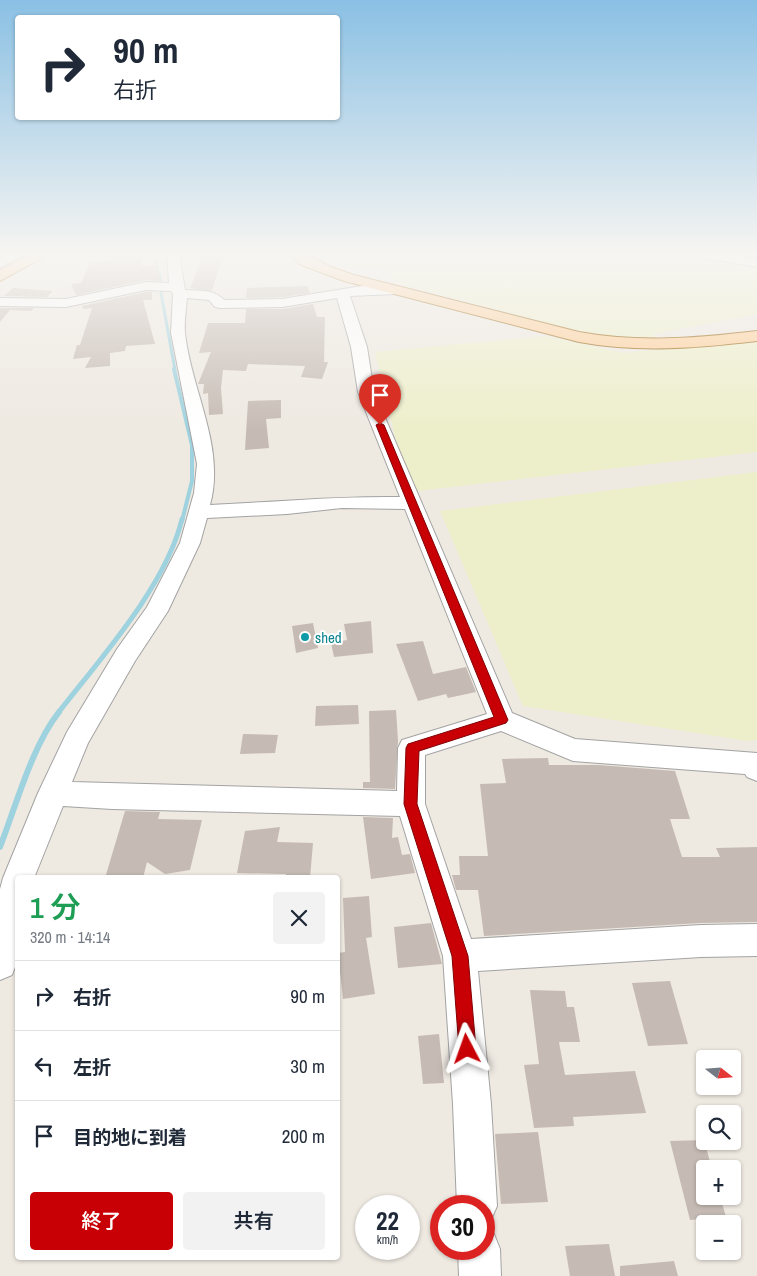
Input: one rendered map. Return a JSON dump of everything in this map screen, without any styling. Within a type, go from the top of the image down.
[{"type":"main road","points":[[482,313],[576,337],[603,342],[661,345],[757,336]]},
{"type":"street","points":[[19,875],[52,793],[76,740],[126,655],[157,611],[190,543],[199,512],[204,493],[206,464],[178,333],[178,313]]},
{"type":"street","points":[[349,313],[359,346],[366,392],[502,720]]},
{"type":"street","points":[[199,512],[287,508],[342,502],[412,503]]},
{"type":"street","points":[[476,1195],[472,1104],[460,956],[411,804],[412,748],[502,720],[573,750],[753,763],[757,769]]},
{"type":"street","points":[[52,793],[112,797],[224,798],[411,804]]},
{"type":"street","points":[[0,963],[15,892]]},
{"type":"street","points":[[460,956],[702,941],[757,940]]},
{"type":"street","points":[[479,1260],[480,1276]]},
{"type":"green space","points":[[509,313],[757,313],[654,334],[657,340],[610,339]]},
{"type":"green space","points":[[544,336],[624,353],[757,340],[757,452],[408,492],[375,352]]},
{"type":"green space","points":[[757,472],[757,740],[748,741],[523,706],[440,511]]},
{"type":"building","points":[[0,313],[8,313],[0,322]]},
{"type":"building","points":[[91,313],[146,313],[155,344],[126,346],[125,351],[110,353],[110,366],[85,368],[91,357],[73,359],[77,345],[80,345]]},
{"type":"building","points":[[246,313],[316,313],[317,317],[325,317],[324,362],[328,362],[322,379],[301,377],[305,366],[248,364],[246,371],[223,370],[221,388],[223,414],[209,415],[208,393],[203,394],[204,384],[198,384],[211,352],[199,353],[208,323],[245,323]]},
{"type":"building","points":[[281,400],[281,418],[266,419],[269,448],[245,450],[248,401]]},
{"type":"building","points":[[371,621],[373,653],[334,657],[331,643],[347,640],[344,624]]},
{"type":"building","name":"shed","points":[[313,623],[318,648],[296,653],[292,626]]},
{"type":"building","points":[[423,641],[433,674],[466,667],[476,692],[448,698],[446,694],[418,701],[396,644]]},
{"type":"building","points":[[358,705],[359,724],[315,726],[316,706]]},
{"type":"building","points":[[396,710],[398,741],[395,789],[363,788],[363,782],[370,782],[369,711]]},
{"type":"building","points":[[243,734],[278,735],[275,753],[240,754]]},
{"type":"building","points":[[548,758],[549,765],[599,765],[675,771],[690,819],[670,819],[682,857],[720,857],[716,848],[757,847],[757,922],[701,923],[484,936],[478,890],[456,890],[452,875],[460,875],[459,856],[488,856],[480,784],[506,783],[502,759]]},
{"type":"building","points":[[125,811],[160,812],[158,819],[202,820],[190,870],[165,874],[147,862],[144,875],[106,875]]},
{"type":"building","points":[[363,817],[393,818],[392,838],[398,837],[402,855],[410,854],[415,873],[371,879]]},
{"type":"building","points":[[280,827],[277,842],[313,843],[310,875],[237,873],[245,831]]},
{"type":"building","points":[[369,896],[372,937],[366,938],[375,994],[343,999],[340,953],[345,952],[343,898]]},
{"type":"building","points":[[431,923],[442,964],[398,968],[394,927]]},
{"type":"building","points":[[670,981],[688,1044],[648,1046],[632,983]]},
{"type":"building","points":[[530,990],[565,991],[567,1007],[574,1007],[580,1042],[559,1042],[565,1075],[635,1071],[646,1113],[573,1117],[574,1126],[534,1128],[524,1065],[539,1064]]},
{"type":"building","points":[[439,1034],[444,1083],[423,1084],[418,1036]]},
{"type":"building","points":[[538,1132],[548,1202],[501,1204],[495,1134]]},
{"type":"building","points":[[696,1140],[696,1150],[707,1150],[710,1160],[696,1160],[696,1205],[723,1205],[725,1215],[696,1215],[696,1220],[690,1220],[670,1141]]},
{"type":"building","points":[[609,1244],[615,1276],[570,1276],[565,1246]]},
{"type":"building","points":[[674,1261],[678,1276],[620,1276],[620,1266]]},
{"type":"waterway","points":[[165,313],[175,370]]},
{"type":"waterway","points":[[174,369],[192,445],[192,481],[182,521]]},
{"type":"waterway","points":[[58,713],[111,646],[147,596],[174,544],[182,519]]},
{"type":"waterway","points":[[0,847],[25,777],[49,726],[59,712]]},
{"type":"place","name":"shed","points":[[305,637]]},
{"type":"route","points":[[380,425],[502,720],[412,748],[411,804],[460,956],[467,1049]]}]
